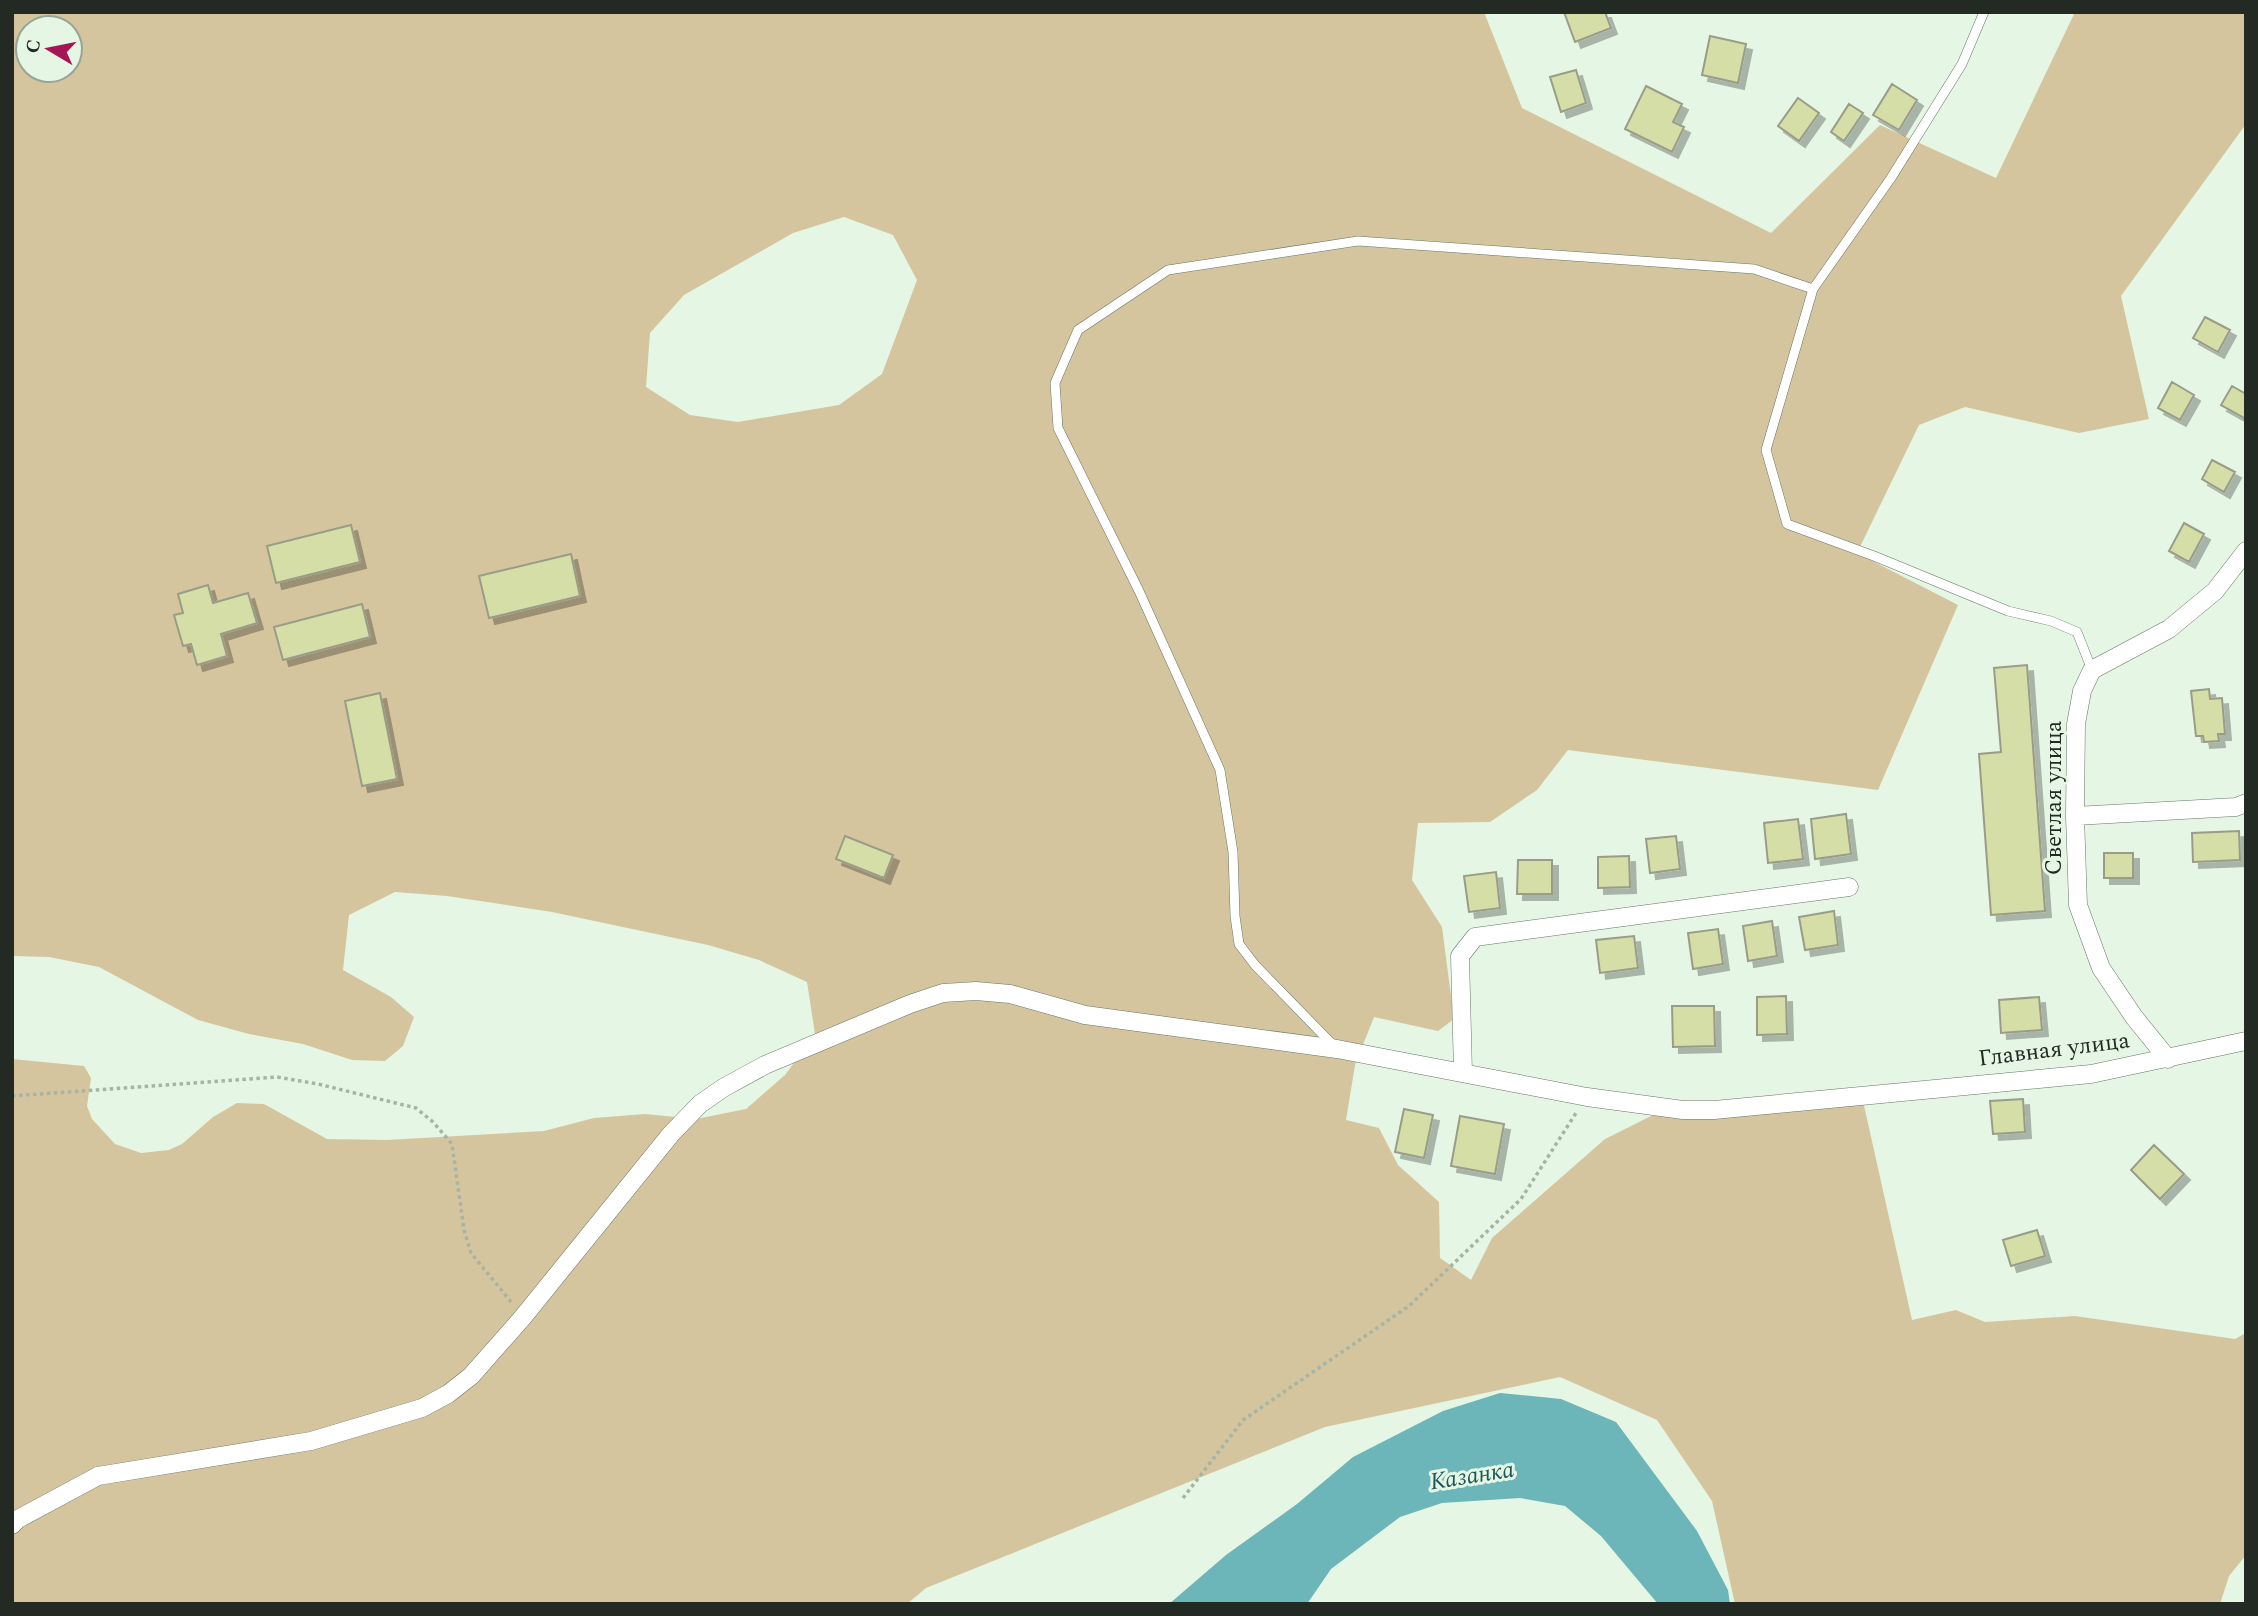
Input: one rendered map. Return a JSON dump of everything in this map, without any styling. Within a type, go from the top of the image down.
[{"type":"street","points":[[2092,670],[2169,629],[2215,591],[2246,551]]},
{"type":"street","name":"Светлая улица","points":[[2092,670],[2082,691],[2076,724],[2078,905],[2101,968],[2134,1017],[2168,1059]]},
{"type":"street","points":[[2076,816],[2236,807],[2246,803]]},
{"type":"street","points":[[1463,1073],[1460,956],[1475,937],[1849,887]]},
{"type":"street","name":"Главная улица","points":[[12,1525],[18,1518],[98,1476],[312,1441],[422,1408],[449,1394],[471,1376],[523,1317],[662,1145],[700,1104],[765,1065],[943,993],[976,991],[1010,995],[1085,1015],[1337,1049],[1587,1097],[1684,1110],[1714,1110],[2091,1074],[2246,1041]]},
{"type":"lane","points":[[1984,12],[1962,64],[1891,178],[1812,289],[1766,450],[1787,524],[2008,611],[2051,621],[2077,632],[2092,670]]},
{"type":"lane","points":[[1337,1049],[1255,965],[1239,944],[1235,916],[1233,852],[1220,770],[1139,591],[1058,428],[1055,383],[1078,330],[1168,270],[1358,241],[1754,270],[1812,289]]},
{"type":"path","points":[[12,1096],[277,1077],[416,1108],[453,1144],[464,1230],[471,1253],[523,1317]]},
{"type":"path","points":[[1183,1498],[1243,1420],[1409,1306],[1521,1199],[1587,1097]]},
{"type":"shaded area","points":[[12,12],[1484,12],[1522,108],[1771,233],[1880,125],[1996,178],[2075,12],[2246,12],[2246,124],[2121,296],[2149,419],[2079,433],[1965,407],[1919,425],[1857,553],[1958,605],[1878,790],[1568,750],[1537,790],[1490,822],[1418,823],[1412,880],[1442,927],[1454,1019],[1438,1031],[1374,1017],[1355,1065],[1346,1120],[1379,1128],[1398,1165],[1439,1202],[1440,1258],[1471,1280],[1492,1238],[1605,1139],[1653,1115],[1713,1117],[1863,1101],[1912,1320],[1956,1310],[1985,1322],[2075,1316],[2235,1339],[2246,1333],[2246,1555],[2229,1576],[2220,1604],[1735,1604],[1712,1501],[1657,1420],[1560,1377],[1325,1427],[926,1588],[907,1604],[12,1604],[12,1059],[84,1066],[91,1078],[87,1106],[92,1119],[115,1144],[141,1153],[169,1150],[182,1144],[213,1117],[237,1103],[264,1104],[327,1139],[387,1140],[544,1131],[594,1118],[645,1114],[696,1119],[746,1109],[785,1075],[815,1034],[807,982],[759,960],[708,945],[552,912],[447,896],[395,892],[349,915],[343,970],[391,997],[414,1017],[403,1046],[385,1061],[352,1060],[303,1044],[249,1034],[198,1020],[99,967],[49,957],[12,956]],"holes":[[[844,217],[893,235],[917,280],[882,374],[839,405],[738,422],[690,415],[646,387],[650,333],[684,295],[793,233]]]},
{"type":"water","name":"Казанка","points":[[1500,1393],[1561,1399],[1616,1422],[1697,1531],[1728,1590],[1730,1604],[1658,1604],[1601,1536],[1565,1506],[1520,1498],[1442,1503],[1400,1517],[1331,1569],[1307,1604],[1169,1604],[1226,1555],[1297,1504],[1353,1457],[1443,1411]]},
{"type":"building","points":[[1564,12],[1605,12],[1611,28],[1575,42]]},
{"type":"building","points":[[1710,36],[1746,44],[1738,83],[1702,75]]},
{"type":"building","points":[[1576,70],[1586,103],[1561,112],[1550,77]]},
{"type":"building","points":[[1892,84],[1917,100],[1899,130],[1873,115]]},
{"type":"building","points":[[1646,86],[1682,104],[1673,122],[1684,127],[1672,152],[1625,129]]},
{"type":"building","points":[[1798,98],[1819,113],[1799,141],[1778,126]]},
{"type":"building","points":[[1849,104],[1863,113],[1844,141],[1831,132]]},
{"type":"building","points":[[2205,317],[2230,330],[2218,352],[2193,338]]},
{"type":"building","points":[[2172,382],[2194,395],[2180,420],[2158,408]]},
{"type":"building","points":[[2232,386],[2246,394],[2246,419],[2221,405]]},
{"type":"building","points":[[2212,460],[2235,472],[2224,492],[2202,479]]},
{"type":"building","points":[[2184,523],[2204,534],[2189,562],[2169,551]]},
{"type":"building","points":[[351,525],[360,562],[276,583],[267,546]]},
{"type":"building","points":[[571,554],[580,596],[489,618],[479,576]]},
{"type":"building","points":[[208,585],[213,603],[248,593],[257,623],[221,634],[227,656],[197,665],[191,644],[183,646],[174,615],[183,613],[178,594]]},
{"type":"building","points":[[362,604],[370,637],[283,660],[274,627]]},
{"type":"building","points":[[2027,665],[2045,911],[1991,915],[1979,754],[2001,752],[1994,668]]},
{"type":"building","points":[[2209,689],[2210,699],[2222,698],[2225,734],[2218,734],[2219,741],[2204,742],[2203,736],[2196,736],[2191,691]]},
{"type":"building","points":[[380,693],[397,779],[362,786],[345,701]]},
{"type":"building","points":[[1846,814],[1851,854],[1815,859],[1811,819]]},
{"type":"building","points":[[1798,819],[1803,859],[1768,863],[1764,823]]},
{"type":"building","points":[[2239,831],[2240,860],[2193,862],[2192,833]]},
{"type":"building","points":[[845,836],[893,855],[884,878],[836,859]]},
{"type":"building","points":[[1676,836],[1680,869],[1650,873],[1646,839]]},
{"type":"building","points":[[2104,853],[2133,853],[2133,878],[2104,878]]},
{"type":"building","points":[[1629,856],[1630,887],[1598,888],[1598,857]]},
{"type":"building","points":[[1518,860],[1552,860],[1552,894],[1517,894]]},
{"type":"building","points":[[1496,872],[1500,908],[1469,912],[1464,876]]},
{"type":"building","points":[[1834,911],[1838,945],[1805,950],[1799,917]]},
{"type":"building","points":[[1772,921],[1777,956],[1748,961],[1743,926]]},
{"type":"building","points":[[1718,929],[1723,964],[1693,969],[1688,933]]},
{"type":"building","points":[[1634,936],[1638,968],[1600,973],[1596,940]]},
{"type":"building","points":[[1786,996],[1787,1034],[1757,1035],[1757,997]]},
{"type":"building","points":[[2039,997],[2042,1030],[2001,1033],[1999,1000]]},
{"type":"building","points":[[1672,1006],[1714,1006],[1715,1046],[1673,1047]]},
{"type":"building","points":[[2023,1099],[2025,1132],[1993,1134],[1990,1101]]},
{"type":"building","points":[[1404,1109],[1433,1115],[1424,1158],[1395,1152]]},
{"type":"building","points":[[1460,1116],[1504,1124],[1495,1174],[1451,1166]]},
{"type":"building","points":[[2154,1145],[2184,1174],[2160,1199],[2131,1170]]},
{"type":"building","points":[[2037,1230],[2045,1256],[2011,1266],[2003,1240]]}]
